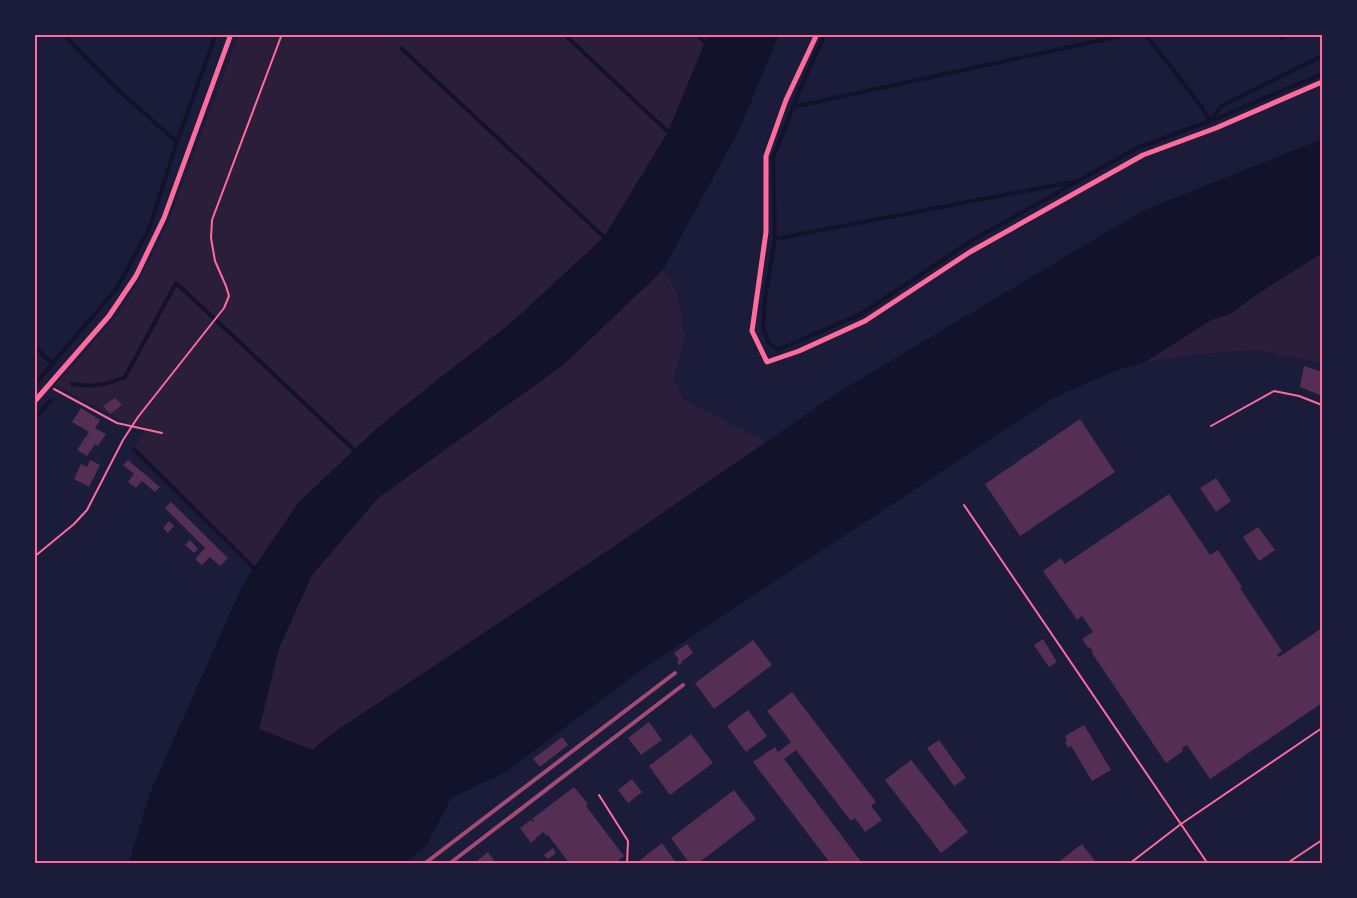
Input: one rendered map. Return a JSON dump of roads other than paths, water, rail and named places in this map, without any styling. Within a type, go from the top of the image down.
[{"type":"street","points":[[34,402],[109,316],[136,276],[164,218],[231,34]]},
{"type":"street","points":[[817,34],[786,100],[766,156],[766,232],[752,332],[767,362],[799,351],[865,321],[970,252],[1143,155],[1216,128],[1323,82]]},
{"type":"lane","points":[[1211,426],[1274,391],[1299,396],[1323,405]]},
{"type":"lane","points":[[964,505],[1208,864]]},
{"type":"lane","points":[[1129,864],[1181,824],[1323,728]]},
{"type":"lane","points":[[599,795],[628,841],[627,864]]},
{"type":"lane","points":[[1286,864],[1323,840]]},
{"type":"waterway","points":[[63,34],[117,89],[177,142]]},
{"type":"waterway","points":[[34,385],[117,288],[149,229],[216,34]]},
{"type":"waterway","points":[[564,34],[668,132]]},
{"type":"waterway","points":[[697,34],[705,43]]},
{"type":"waterway","points":[[825,34],[773,158],[775,239],[765,298],[763,327],[768,342],[778,350],[861,314],[971,241],[1137,148],[1213,120],[1322,74]]},
{"type":"waterway","points":[[793,107],[1130,34]]},
{"type":"waterway","points":[[1145,34],[1202,107],[1210,121],[1221,106],[1322,56]]},
{"type":"waterway","points":[[1281,39],[1290,34]]},
{"type":"waterway","points":[[401,48],[604,237]]},
{"type":"waterway","points":[[775,239],[1077,181]]},
{"type":"waterway","points":[[72,384],[99,385],[125,377],[176,283],[354,450]]},
{"type":"waterway","points":[[34,346],[53,364]]},
{"type":"waterway","points":[[34,419],[51,400]]},
{"type":"waterway","points":[[134,449],[254,568]]},
{"type":"railway","points":[[424,864],[675,673]]},
{"type":"railway","points":[[449,864],[683,685]]}]
